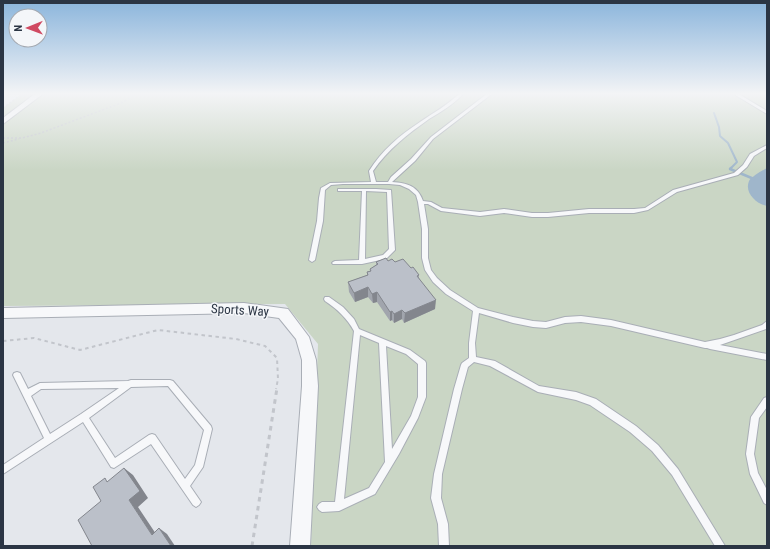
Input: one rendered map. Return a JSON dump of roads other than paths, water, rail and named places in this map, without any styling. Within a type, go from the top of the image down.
[{"type":"street","name":"Sports Way","points":[[3,313],[244,308],[283,313],[302,337],[310,360],[310,386],[300,546]]},
{"type":"lane","points":[[374,183],[372,170],[378,159],[401,137],[428,119]]},
{"type":"lane","points":[[389,183],[413,160],[432,138],[457,119]]},
{"type":"lane","points":[[421,202],[429,203],[441,208],[480,214],[504,211],[532,215],[589,212],[623,213],[646,209],[675,190],[737,173],[745,166],[752,155],[767,146]]},
{"type":"lane","points":[[312,260],[313,247],[320,219],[323,189],[330,184],[343,183],[401,184],[411,188],[418,194],[421,202],[425,228],[425,258],[428,270],[435,280],[448,292],[476,310],[533,324],[546,325],[565,320],[581,319],[597,321],[632,327],[705,345],[767,357]]},
{"type":"lane","points":[[335,263],[362,262],[385,257],[392,250],[389,191],[340,190]]},
{"type":"lane","points":[[362,262],[364,190]]},
{"type":"lane","points":[[327,299],[352,320],[357,331],[339,506]]},
{"type":"lane","points":[[473,359],[472,343],[476,310]]},
{"type":"lane","points":[[705,345],[715,344],[740,336],[764,327],[767,324]]},
{"type":"lane","points":[[322,507],[339,506],[372,491],[414,418],[422,396],[422,363],[408,352],[357,331]]},
{"type":"lane","points":[[382,341],[389,463]]},
{"type":"lane","points":[[444,546],[442,524],[436,498],[438,474],[465,365],[473,359],[492,363],[538,389],[576,396],[593,402],[633,429],[655,448],[675,472],[720,546]]},
{"type":"lane","points":[[16,375],[27,394],[49,440]]},
{"type":"lane","points":[[3,470],[84,417],[132,383]]},
{"type":"lane","points":[[27,394],[40,386],[170,383],[208,429],[199,467],[185,486]]},
{"type":"lane","points":[[767,401],[755,416],[750,454],[754,474],[767,500]]},
{"type":"lane","points":[[84,417],[114,464],[152,438],[196,502]]},
{"type":"water","points":[[767,168],[767,206],[759,203],[752,197],[748,190],[748,185],[752,178]]},
{"type":"waterway","points":[[716,119],[720,136],[728,143],[737,162],[730,169],[754,179]]}]
